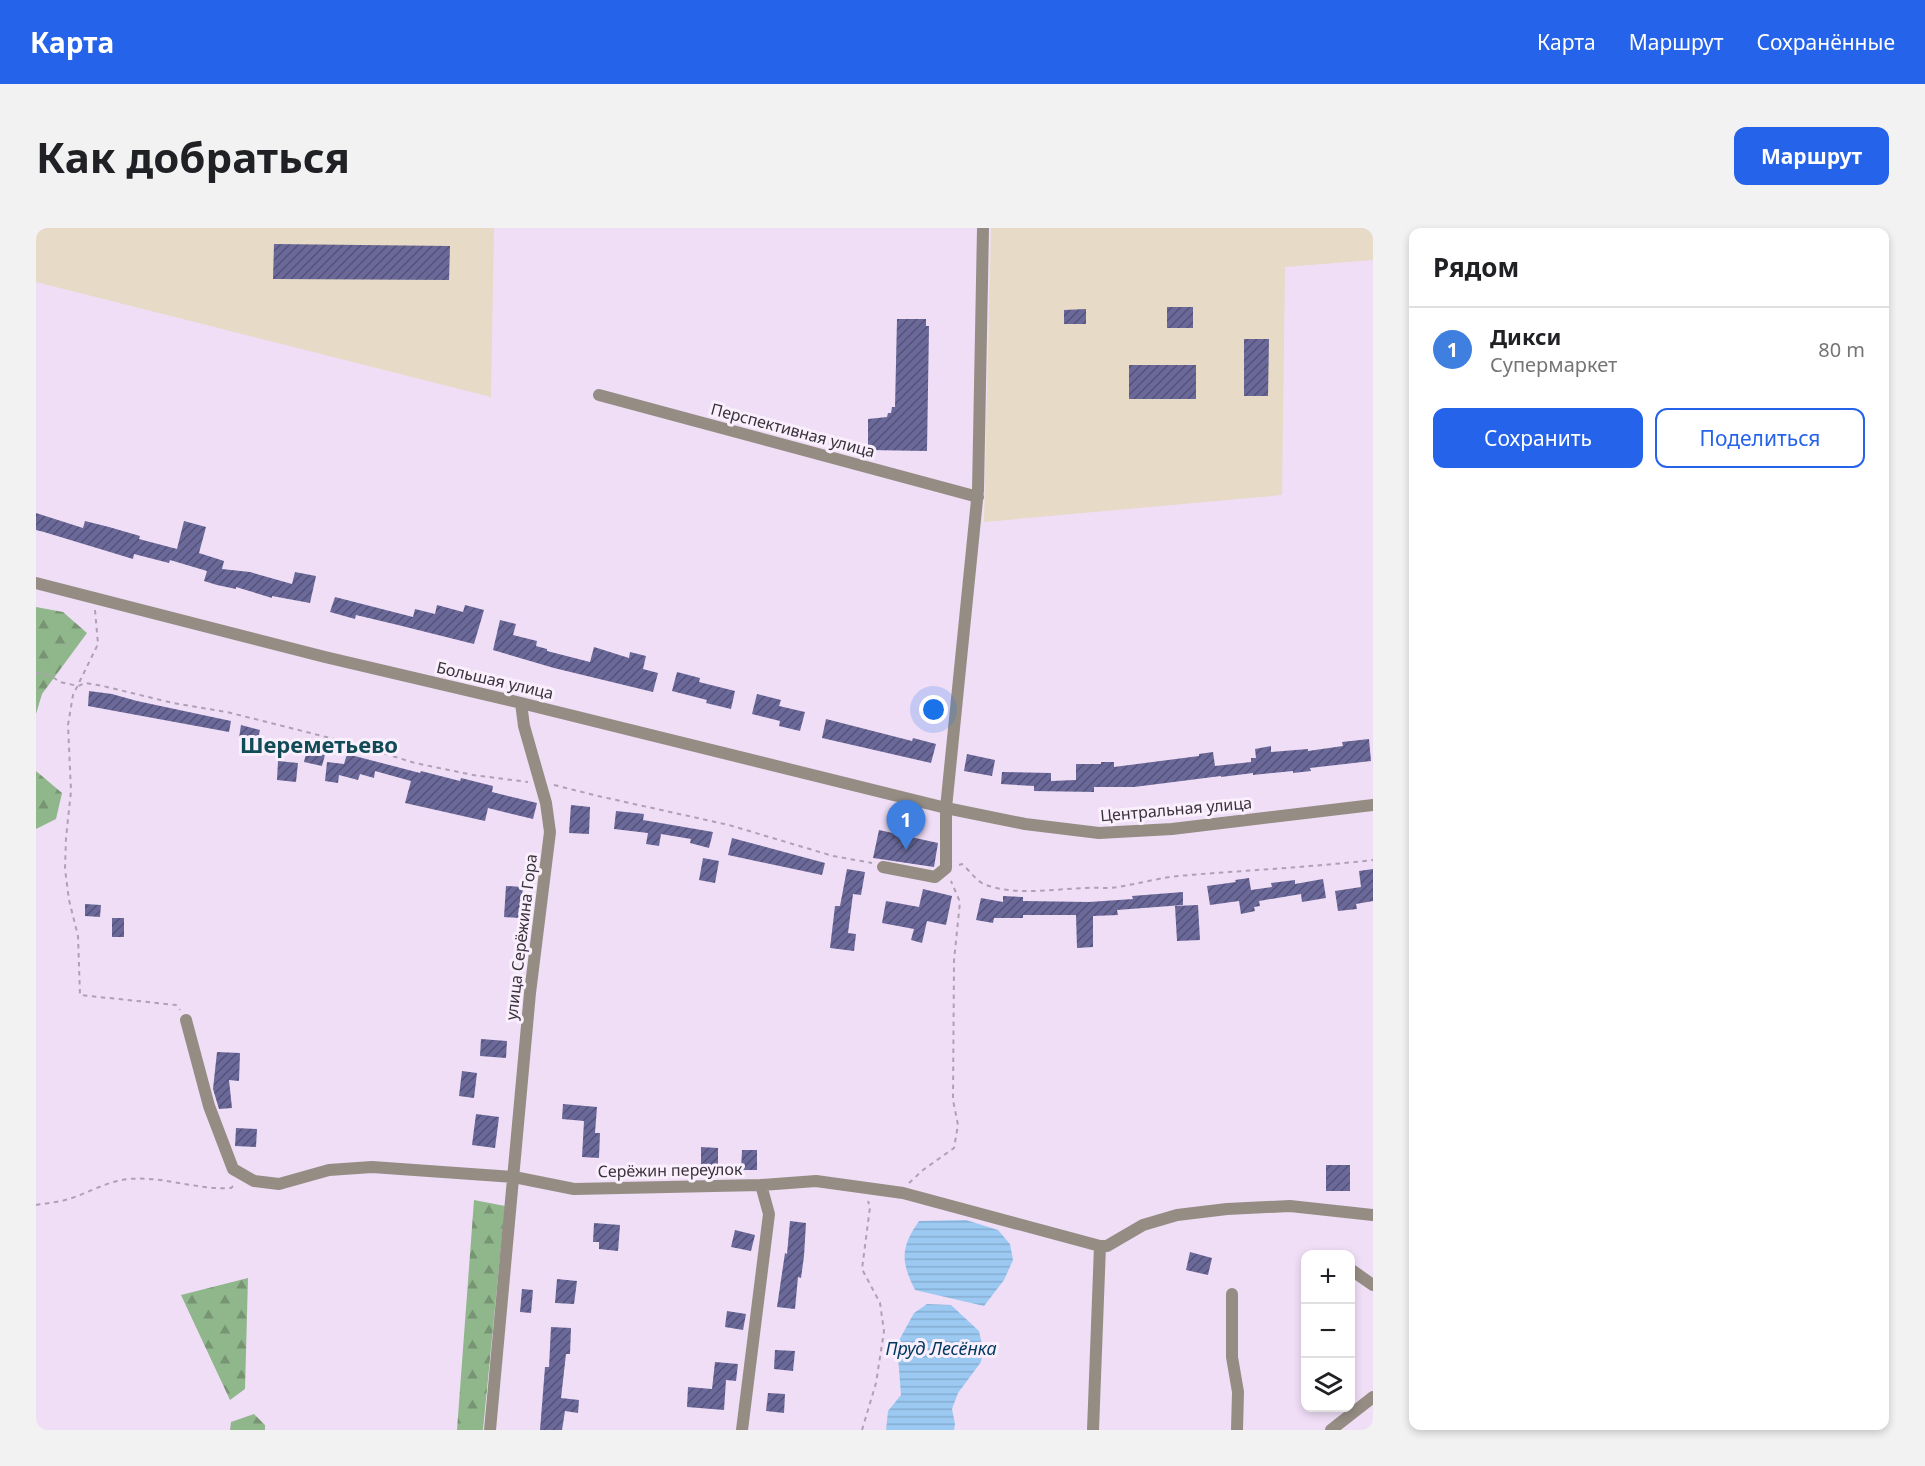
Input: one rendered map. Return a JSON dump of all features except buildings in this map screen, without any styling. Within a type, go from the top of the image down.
[{"type":"street","points":[[883,867],[935,877],[946,868],[946,808],[978,496],[983,228]]},
{"type":"street","name":"Перспективная улица","points":[[599,395],[978,496]]},
{"type":"street","name":"Большая улица","points":[[36,583],[946,808]]},
{"type":"street","name":"улица Серёжина Гора","points":[[490,1430],[530,993],[550,832],[546,803],[524,726],[521,703]]},
{"type":"street","name":"Центральная улица","points":[[946,808],[1025,824],[1099,833],[1172,829],[1373,805]]},
{"type":"street","points":[[186,1020],[209,1106],[233,1169],[254,1181],[279,1184],[329,1170],[372,1167],[514,1177]]},
{"type":"street","name":"Серёжин переулок","points":[[514,1177],[574,1189],[760,1185],[769,1214],[742,1430]]},
{"type":"street","points":[[760,1185],[816,1181],[903,1193],[1100,1246],[1107,1246],[1143,1225],[1177,1215],[1227,1209],[1290,1206],[1373,1215]]},
{"type":"street","points":[[1093,1430],[1100,1246]]},
{"type":"street","points":[[1355,1272],[1373,1285]]},
{"type":"street","points":[[1232,1294],[1233,1357],[1238,1392],[1237,1430]]},
{"type":"street","points":[[1331,1430],[1373,1397]]},
{"type":"path","points":[[94,599],[98,644],[73,695],[68,725],[71,791],[65,869],[69,900],[78,936],[80,995],[176,1005],[186,1020]]},
{"type":"path","points":[[36,673],[78,686],[85,682],[173,703],[227,712],[350,743],[415,763],[473,775],[532,783]]},
{"type":"path","points":[[552,784],[729,825],[833,856],[863,860],[883,867]]},
{"type":"path","points":[[946,868],[962,864],[983,885],[1007,890],[1063,891],[1115,888],[1189,875],[1223,874],[1266,868],[1321,867],[1373,860]]},
{"type":"path","points":[[903,1193],[906,1186],[923,1170],[954,1148],[957,1125],[952,1100],[954,960],[960,902],[953,884]]},
{"type":"path","points":[[36,1205],[71,1199],[98,1186],[115,1181],[161,1180],[211,1189],[231,1188],[243,1175]]},
{"type":"path","points":[[862,1430],[876,1383],[884,1331],[880,1303],[862,1269],[870,1207],[863,1187]]},
{"type":"shaded area","points":[[36,228],[494,228],[491,397],[36,282]]},
{"type":"shaded area","points":[[991,228],[1373,228],[1373,260],[1285,267],[1282,495],[984,522]]},
{"type":"green space","points":[[36,607],[63,612],[87,633],[42,694],[36,714]]},
{"type":"green space","points":[[36,771],[62,793],[56,819],[36,829]]},
{"type":"green space","points":[[474,1200],[505,1206],[483,1430],[457,1430]]},
{"type":"green space","points":[[248,1278],[245,1389],[230,1400],[181,1295]]},
{"type":"green space","points":[[254,1414],[265,1425],[265,1430],[230,1430],[231,1422]]},
{"type":"water","name":"Пруд Лесёнка","points":[[966,1220],[998,1230],[1010,1244],[1013,1260],[1004,1280],[984,1306],[915,1290],[905,1263],[908,1239],[919,1221]]},
{"type":"water","name":"Пруд Лесёнка","points":[[927,1304],[951,1305],[979,1331],[983,1349],[981,1362],[958,1393],[952,1409],[954,1430],[886,1430],[888,1411],[901,1395],[897,1344],[914,1313]]},
{"type":"place","name":"Дикси","points":[[906,850]]},
{"type":"district","name":"Шереметьево","points":[[319,745]]}]
